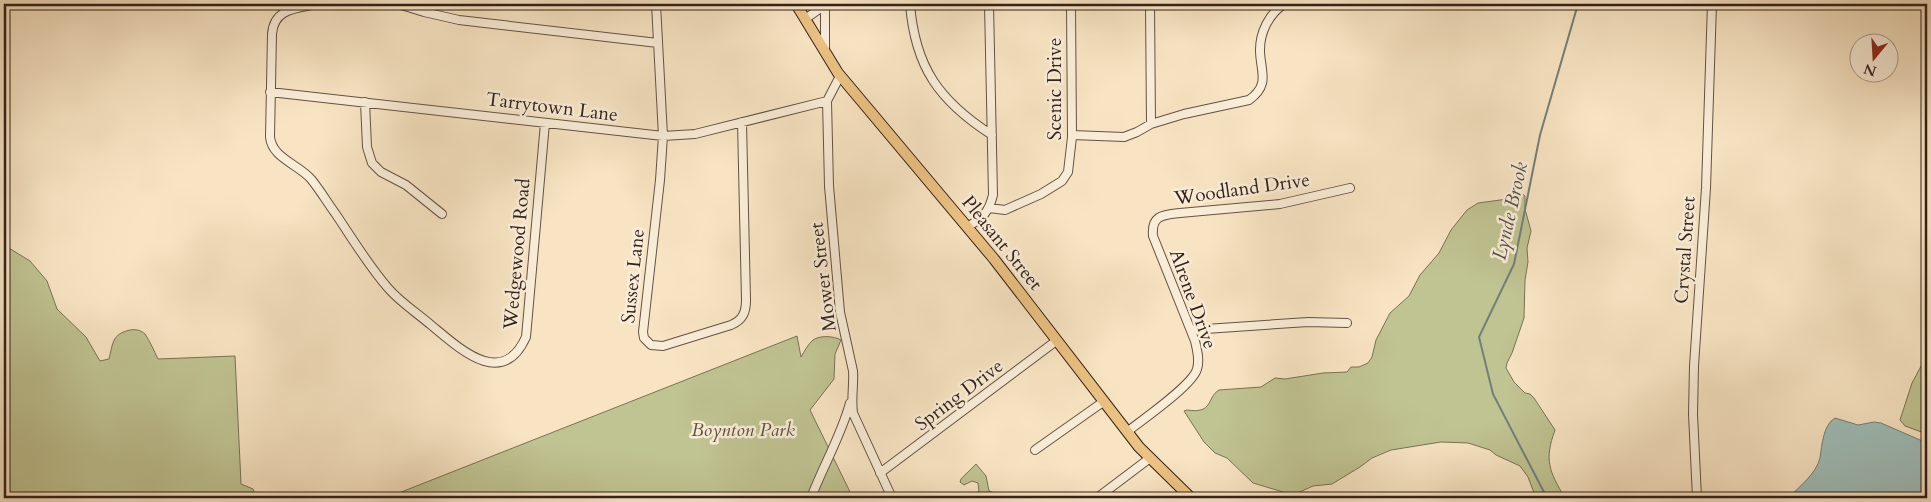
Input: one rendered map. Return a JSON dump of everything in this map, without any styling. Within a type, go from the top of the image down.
[{"type":"main road","name":"Pleasant Street","points":[[796,4],[840,76],[968,226],[1127,432],[1150,458],[1191,498]]},
{"type":"street","name":"Wedgewood Road","points":[[317,4],[284,12],[275,19],[272,34],[270,139],[276,152],[310,178],[391,291],[464,352],[485,362],[500,361],[513,354],[523,344],[526,337],[545,122]]},
{"type":"street","points":[[398,4],[468,21],[658,43]]},
{"type":"street","name":"Sussex Lane","points":[[656,4],[663,136],[643,332],[647,342],[659,347],[735,323],[741,319],[745,312],[742,122]]},
{"type":"street","points":[[910,4],[916,47],[933,81],[946,100],[963,115],[992,135]]},
{"type":"street","points":[[968,226],[985,216],[989,208],[994,183],[989,4]]},
{"type":"street","name":"Scenic Drive","points":[[989,208],[1004,210],[1026,201],[1062,181],[1067,174],[1070,166],[1072,135],[1071,4]]},
{"type":"street","points":[[1150,4],[1152,124]]},
{"type":"street","points":[[1072,135],[1124,137],[1152,124],[1210,107],[1242,102],[1255,95],[1263,78],[1260,49],[1262,36],[1271,16],[1284,4]]},
{"type":"street","name":"Crystal Street","points":[[1697,498],[1694,366],[1706,188],[1712,4]]},
{"type":"street","points":[[808,24],[818,10],[825,6],[825,52]]},
{"type":"street","name":"Mower Street","points":[[840,76],[827,101],[829,186],[840,312],[853,371],[854,380],[851,398],[853,413],[892,498]]},
{"type":"street","name":"Tarrytown Lane","points":[[270,92],[663,136],[695,134],[827,101]]},
{"type":"street","points":[[365,102],[367,147],[372,163],[381,172],[406,185],[442,214]]},
{"type":"street","name":"Woodland Drive","points":[[1153,236],[1152,230],[1155,221],[1164,215],[1280,204],[1350,188]]},
{"type":"street","name":"Alrene Drive","points":[[1127,432],[1174,395],[1195,375],[1198,367],[1198,357],[1191,330],[1153,236]]},
{"type":"street","points":[[1191,330],[1308,322],[1347,323]]},
{"type":"street","name":"Spring Drive","points":[[880,473],[1056,341]]},
{"type":"street","points":[[811,498],[824,464],[843,424],[851,398]]},
{"type":"street","points":[[1036,450],[1103,402]]},
{"type":"street","points":[[1096,498],[1150,458]]},
{"type":"green space","points":[[1521,193],[1525,196],[1525,209],[1531,231],[1527,248],[1528,262],[1525,280],[1524,318],[1506,368],[1514,382],[1525,393],[1530,394],[1534,398],[1555,430],[1550,449],[1550,465],[1555,480],[1565,498],[1536,498],[1528,477],[1520,466],[1496,455],[1490,450],[1468,443],[1441,442],[1391,450],[1372,458],[1332,484],[1313,486],[1293,495],[1253,483],[1227,458],[1215,453],[1204,442],[1184,411],[1196,411],[1206,408],[1219,390],[1261,387],[1275,378],[1285,379],[1323,373],[1347,372],[1351,367],[1359,367],[1368,363],[1372,357],[1376,340],[1390,313],[1409,296],[1420,275],[1439,253],[1451,230],[1467,210],[1478,203],[1515,198]]},
{"type":"green space","points":[[4,245],[30,261],[47,281],[57,309],[86,337],[100,361],[109,359],[116,337],[130,330],[140,331],[145,334],[158,359],[235,356],[241,484],[253,489],[257,498],[4,498]]},
{"type":"green space","name":"Boynton Park","points":[[797,336],[801,357],[809,344],[816,338],[827,337],[841,340],[835,354],[834,379],[810,410],[853,498],[386,498]]},
{"type":"green space","points":[[1927,355],[1927,434],[1905,426],[1900,420],[1912,383]]},
{"type":"green space","points":[[976,464],[986,476],[989,491],[1008,498],[970,498],[979,491],[978,483],[972,481],[964,485],[960,482]]},
{"type":"water","points":[[1835,418],[1858,425],[1874,422],[1881,423],[1927,443],[1927,498],[1788,498],[1807,480],[1818,464],[1826,430]]},
{"type":"waterway","name":"Lynde Brook","points":[[1547,498],[1493,394],[1479,337],[1514,264],[1540,135],[1578,4]]}]
